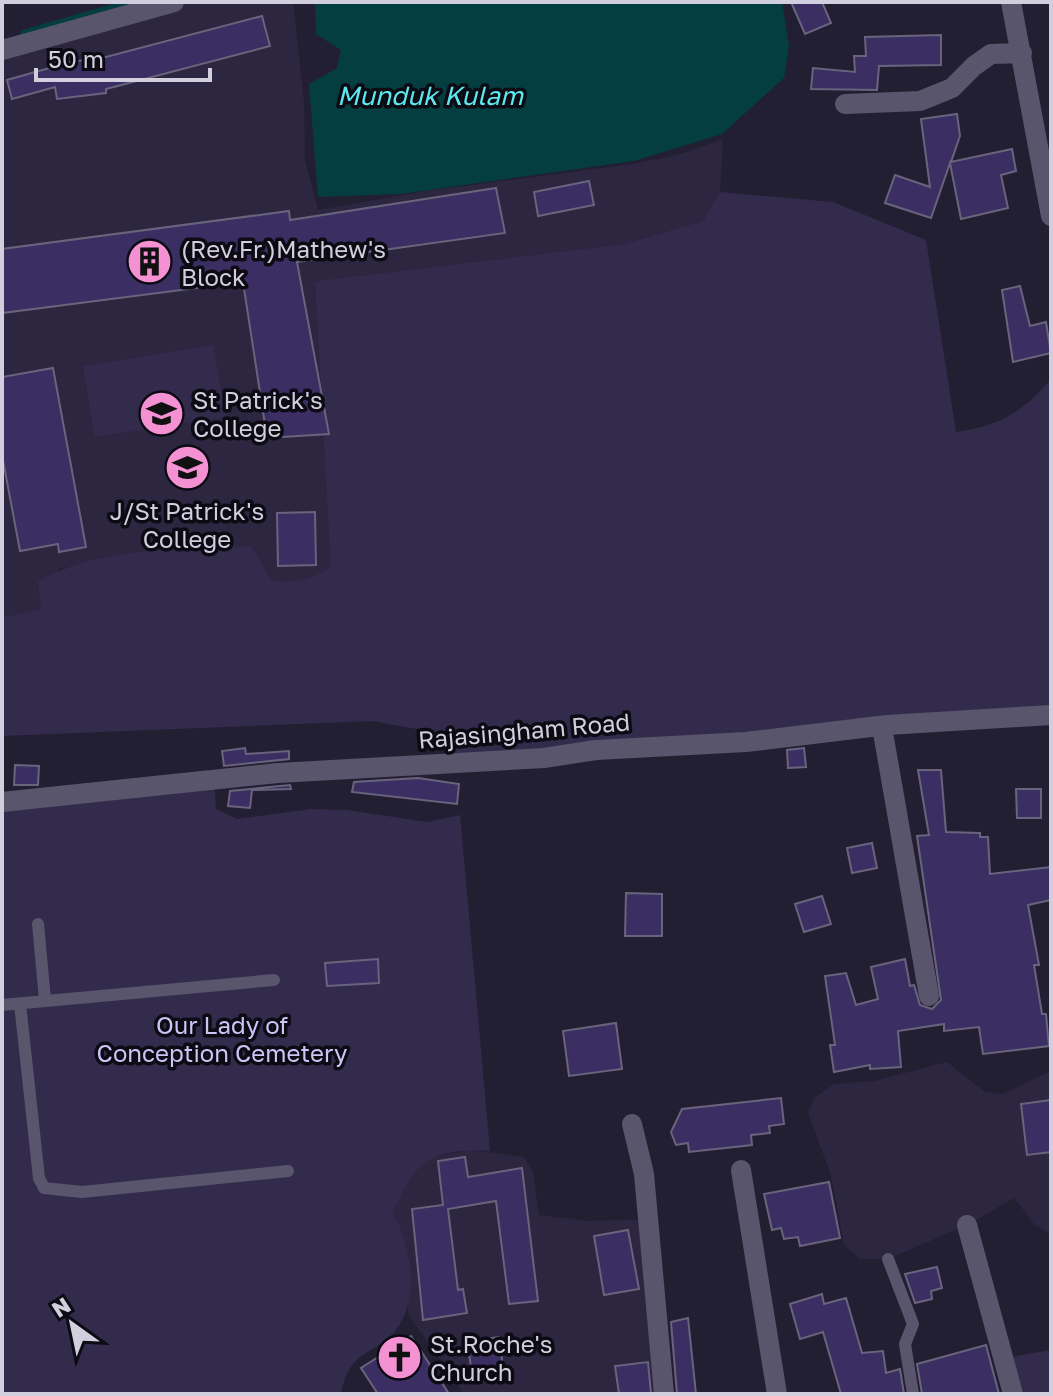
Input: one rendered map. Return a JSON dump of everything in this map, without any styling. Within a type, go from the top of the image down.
[{"type":"street","points":[[2,50],[174,2]]},
{"type":"street","points":[[1011,2],[1051,216]]},
{"type":"street","points":[[845,104],[920,101],[952,88],[991,54],[1022,53]]},
{"type":"street","name":"Rajasingham Road","points":[[2,802],[278,773],[544,758],[596,750],[746,742],[882,727],[1051,715]]},
{"type":"street","points":[[882,727],[929,996]]},
{"type":"street","points":[[632,1124],[644,1174],[664,1394]]},
{"type":"street","points":[[741,1170],[777,1394]]},
{"type":"street","points":[[967,1225],[1013,1394]]},
{"type":"lane","points":[[38,924],[45,1000]]},
{"type":"lane","points":[[2,1005],[274,980]]},
{"type":"lane","points":[[20,1004],[39,1178],[44,1188],[82,1192],[288,1171]]},
{"type":"lane","points":[[888,1259],[913,1324],[905,1344],[913,1394]]},
{"type":"shaded area","name":"St Patrick's College","points":[[174,2],[293,2],[304,102],[305,160],[318,210],[432,190],[633,164],[681,154],[723,139],[720,192],[703,221],[624,244],[315,281],[332,568],[305,581],[289,584],[271,580],[214,548],[140,554],[59,569],[41,611],[2,617],[2,50]]},
{"type":"shaded area","points":[[947,1062],[985,1092],[1003,1094],[1051,1071],[1051,1235],[1034,1224],[1014,1198],[967,1225],[888,1259],[860,1259],[844,1245],[831,1175],[808,1113],[815,1097],[834,1084],[874,1081]]},
{"type":"shaded area","name":"St.Roche's Church","points":[[471,1150],[524,1157],[533,1172],[539,1215],[588,1221],[648,1219],[664,1394],[464,1394],[408,1314],[407,1246],[393,1214],[403,1188],[418,1165],[433,1156]]},
{"type":"green space","points":[[720,192],[833,202],[926,240],[956,432],[985,426],[1009,416],[1030,401],[1051,379],[1051,715],[456,763],[454,751],[417,729],[372,721],[2,736],[2,617],[41,610],[38,582],[85,562],[170,549],[251,546],[271,580],[302,580],[331,568],[315,281],[624,244],[703,221]]},
{"type":"green space","points":[[213,345],[226,417],[95,437],[83,366]]},
{"type":"green space","name":"Our Lady of Conception Cemetery","points":[[214,780],[216,809],[237,819],[311,809],[347,810],[427,822],[460,815],[490,1151],[439,1155],[428,1161],[409,1181],[393,1214],[409,1256],[408,1305],[395,1331],[356,1361],[345,1379],[341,1394],[2,1394],[2,802]]},
{"type":"green space","points":[[1051,1350],[1051,1394],[1013,1394],[1005,1358]]},
{"type":"water","name":"Munduk Kulam","points":[[315,2],[782,2],[789,46],[784,78],[722,134],[634,161],[401,194],[318,197],[309,84],[337,68],[341,50],[316,34]]},
{"type":"building","points":[[791,2],[822,2],[831,23],[805,34]]},
{"type":"building","points":[[262,16],[270,46],[106,89],[106,93],[57,99],[55,87],[12,99],[7,80],[53,67],[52,64],[102,58]]},
{"type":"building","points":[[941,35],[941,65],[879,66],[877,90],[811,89],[813,68],[855,72],[854,56],[866,56],[865,37]]},
{"type":"building","points":[[957,114],[960,136],[951,162],[1012,149],[1016,171],[1001,175],[1008,208],[961,219],[950,163],[931,218],[885,203],[895,175],[930,187],[921,119]]},
{"type":"building","points":[[589,181],[594,205],[538,216],[534,192]]},
{"type":"building","points":[[496,188],[505,233],[297,262],[329,434],[267,438],[243,282],[2,313],[2,249],[289,211],[290,220]]},
{"type":"building","points":[[1020,286],[1030,326],[1046,322],[1051,353],[1013,362],[1002,290]]},
{"type":"building","points":[[53,368],[86,547],[59,552],[58,544],[20,551],[2,455],[2,377]]},
{"type":"building","points":[[315,512],[316,565],[278,566],[277,513]]},
{"type":"building","points":[[245,748],[246,754],[289,751],[289,759],[224,766],[222,751]]},
{"type":"building","points":[[804,748],[806,767],[788,768],[787,750]]},
{"type":"building","points":[[15,765],[39,766],[38,785],[14,785]]},
{"type":"building","points":[[918,770],[941,770],[946,832],[980,833],[980,837],[988,837],[990,874],[1051,867],[1051,900],[1028,905],[1039,965],[1034,965],[1042,1014],[1046,1014],[1049,1046],[983,1054],[979,1027],[944,1031],[944,1024],[898,1031],[901,1067],[870,1069],[870,1065],[834,1072],[830,1045],[835,1045],[825,976],[846,973],[856,1005],[878,999],[871,967],[905,959],[910,986],[914,985],[920,1005],[932,1009],[941,1000],[917,836],[929,835]]},
{"type":"building","points":[[418,778],[459,784],[457,804],[352,792],[354,782]]},
{"type":"building","points":[[290,785],[291,789],[252,790],[250,808],[228,806],[230,791]]},
{"type":"building","points":[[1016,789],[1041,789],[1041,818],[1017,818]]},
{"type":"building","points":[[872,843],[877,868],[852,873],[847,848]]},
{"type":"building","points":[[626,893],[662,894],[662,936],[625,936]]},
{"type":"building","points":[[822,896],[831,924],[804,932],[795,904]]},
{"type":"building","points":[[378,959],[379,983],[327,986],[325,963]]},
{"type":"building","points":[[616,1023],[622,1069],[569,1076],[563,1031]]},
{"type":"building","points":[[781,1098],[784,1124],[769,1126],[770,1133],[751,1135],[752,1145],[689,1152],[688,1143],[676,1145],[671,1132],[682,1109]]},
{"type":"building","points":[[1051,1100],[1051,1152],[1027,1155],[1021,1104]]},
{"type":"building","points":[[465,1157],[468,1177],[522,1168],[538,1301],[509,1304],[496,1201],[448,1209],[458,1290],[463,1289],[467,1313],[423,1320],[412,1209],[443,1205],[438,1161]]},
{"type":"building","points":[[829,1182],[840,1238],[800,1246],[798,1237],[784,1239],[781,1228],[772,1230],[764,1194]]},
{"type":"building","points":[[628,1230],[639,1289],[604,1295],[594,1236]]},
{"type":"building","points":[[937,1267],[942,1288],[931,1291],[932,1299],[915,1303],[905,1274]]},
{"type":"building","points":[[822,1294],[824,1304],[846,1298],[862,1353],[883,1351],[886,1373],[900,1369],[904,1394],[841,1394],[823,1332],[800,1339],[790,1304]]},
{"type":"building","points":[[688,1318],[696,1394],[677,1394],[671,1322]]},
{"type":"building","points":[[411,1336],[449,1394],[378,1394],[361,1368]]},
{"type":"building","points":[[499,1337],[504,1375],[473,1379],[467,1342]]},
{"type":"building","points":[[986,1345],[999,1394],[922,1394],[917,1364]]},
{"type":"building","points":[[648,1362],[651,1394],[619,1394],[615,1366]]},
{"type":"waterway","points":[[24,33],[132,2]]},
{"type":"place","name":"(Rev.Fr.)Mathew's Block","points":[[150,262]]},
{"type":"place","name":"St Patrick's College","points":[[162,413]]},
{"type":"place","name":"J/St Patrick's College","points":[[187,468]]},
{"type":"place","name":"St.Roche's Church","points":[[399,1357]]}]
